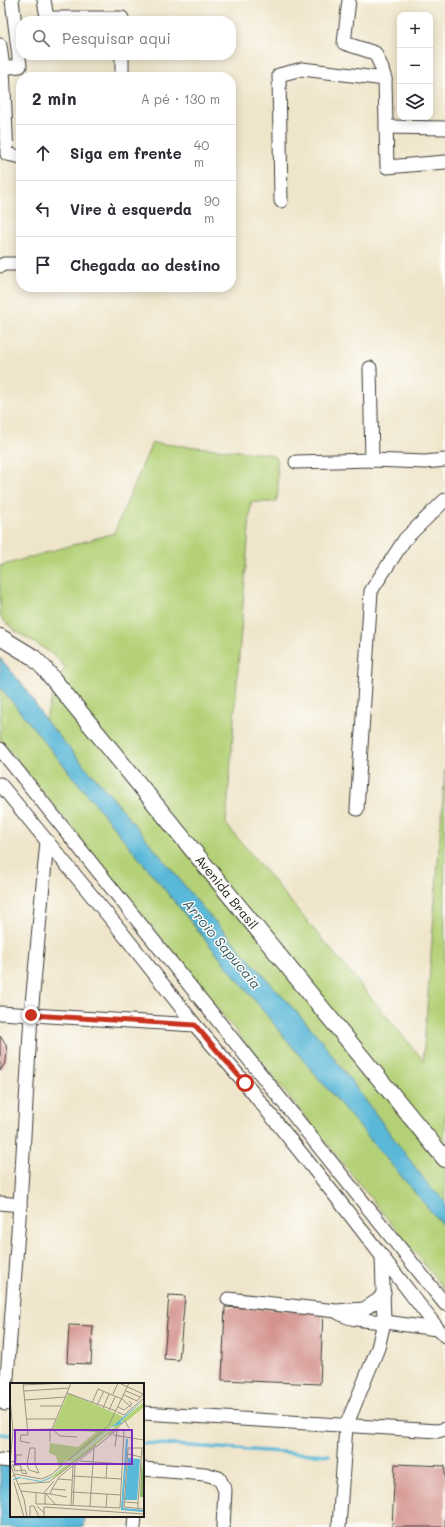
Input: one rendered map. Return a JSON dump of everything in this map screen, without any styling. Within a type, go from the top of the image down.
[{"type":"main road","name":"Avenida Brasil","points":[[0,637],[33,657],[44,668],[445,1159]]},
{"type":"lane","points":[[12,0],[16,33]]},
{"type":"lane","points":[[44,0],[47,16]]},
{"type":"lane","points":[[349,0],[344,43],[375,52],[382,66],[385,79],[387,167],[445,162]]},
{"type":"lane","points":[[0,45],[2,68],[3,154],[16,156]]},
{"type":"lane","points":[[2,68],[20,66],[19,60]]},
{"type":"lane","points":[[122,60],[122,72]]},
{"type":"lane","points":[[282,201],[279,76],[302,69],[385,79]]},
{"type":"lane","points":[[386,127],[445,128]]},
{"type":"lane","points":[[0,266],[4,264],[16,264]]},
{"type":"lane","points":[[370,368],[372,460]]},
{"type":"lane","points":[[296,462],[372,460],[425,462],[445,460]]},
{"type":"lane","points":[[358,809],[371,590],[405,539],[445,500]]},
{"type":"lane","points":[[0,749],[445,1304]]},
{"type":"lane","points":[[1,786],[116,925],[195,1025],[245,1083],[441,1332]]},
{"type":"lane","points":[[5,1404],[20,1204],[31,1015],[47,841]]},
{"type":"lane","points":[[0,1013],[195,1025]]},
{"type":"lane","points":[[0,1203],[20,1204]]},
{"type":"lane","points":[[339,1527],[346,1426],[378,1348],[384,1322],[382,1256]]},
{"type":"lane","points":[[228,1299],[336,1311],[364,1309],[378,1300],[384,1293]]},
{"type":"lane","points":[[336,1311],[347,1317],[441,1332]]},
{"type":"lane","points":[[144,1413],[438,1432],[445,1429]]},
{"type":"lane","points":[[0,1460],[10,1461]]},
{"type":"lane","points":[[144,1469],[205,1474],[219,1478],[225,1490],[223,1527]]},
{"type":"lane","points":[[134,1527],[135,1517]]},
{"type":"green space","points":[[152,443],[269,454],[277,459],[278,492],[276,502],[251,502],[226,824],[423,1060],[445,769],[445,1201],[429,1186],[317,1035],[202,907],[116,802],[45,720],[52,697],[65,667],[54,655],[14,630],[0,617],[0,566],[114,533]]},
{"type":"green space","points":[[0,687],[304,1061],[445,1228],[445,1290],[0,739]]},
{"type":"water","name":"Arroio Sapucaia","points":[[0,658],[26,689],[45,720],[116,802],[202,907],[317,1035],[429,1186],[445,1201],[445,1228],[304,1061],[0,687]]},
{"type":"water","points":[[0,1465],[10,1466],[10,1517],[85,1517],[84,1527],[0,1527]]},
{"type":"building","points":[[0,1036],[6,1045],[7,1053],[6,1061],[0,1071]]},
{"type":"building","points":[[169,1295],[185,1296],[179,1360],[164,1359]]},
{"type":"building","points":[[225,1307],[323,1312],[320,1384],[222,1380]]},
{"type":"building","points":[[69,1325],[93,1326],[91,1364],[67,1363]]},
{"type":"building","points":[[395,1464],[445,1466],[445,1527],[392,1527]]},
{"type":"waterway","points":[[0,1434],[10,1435]]},
{"type":"waterway","points":[[144,1443],[329,1455]]},
{"type":"route","points":[[31,1015],[195,1025],[245,1083]]}]
